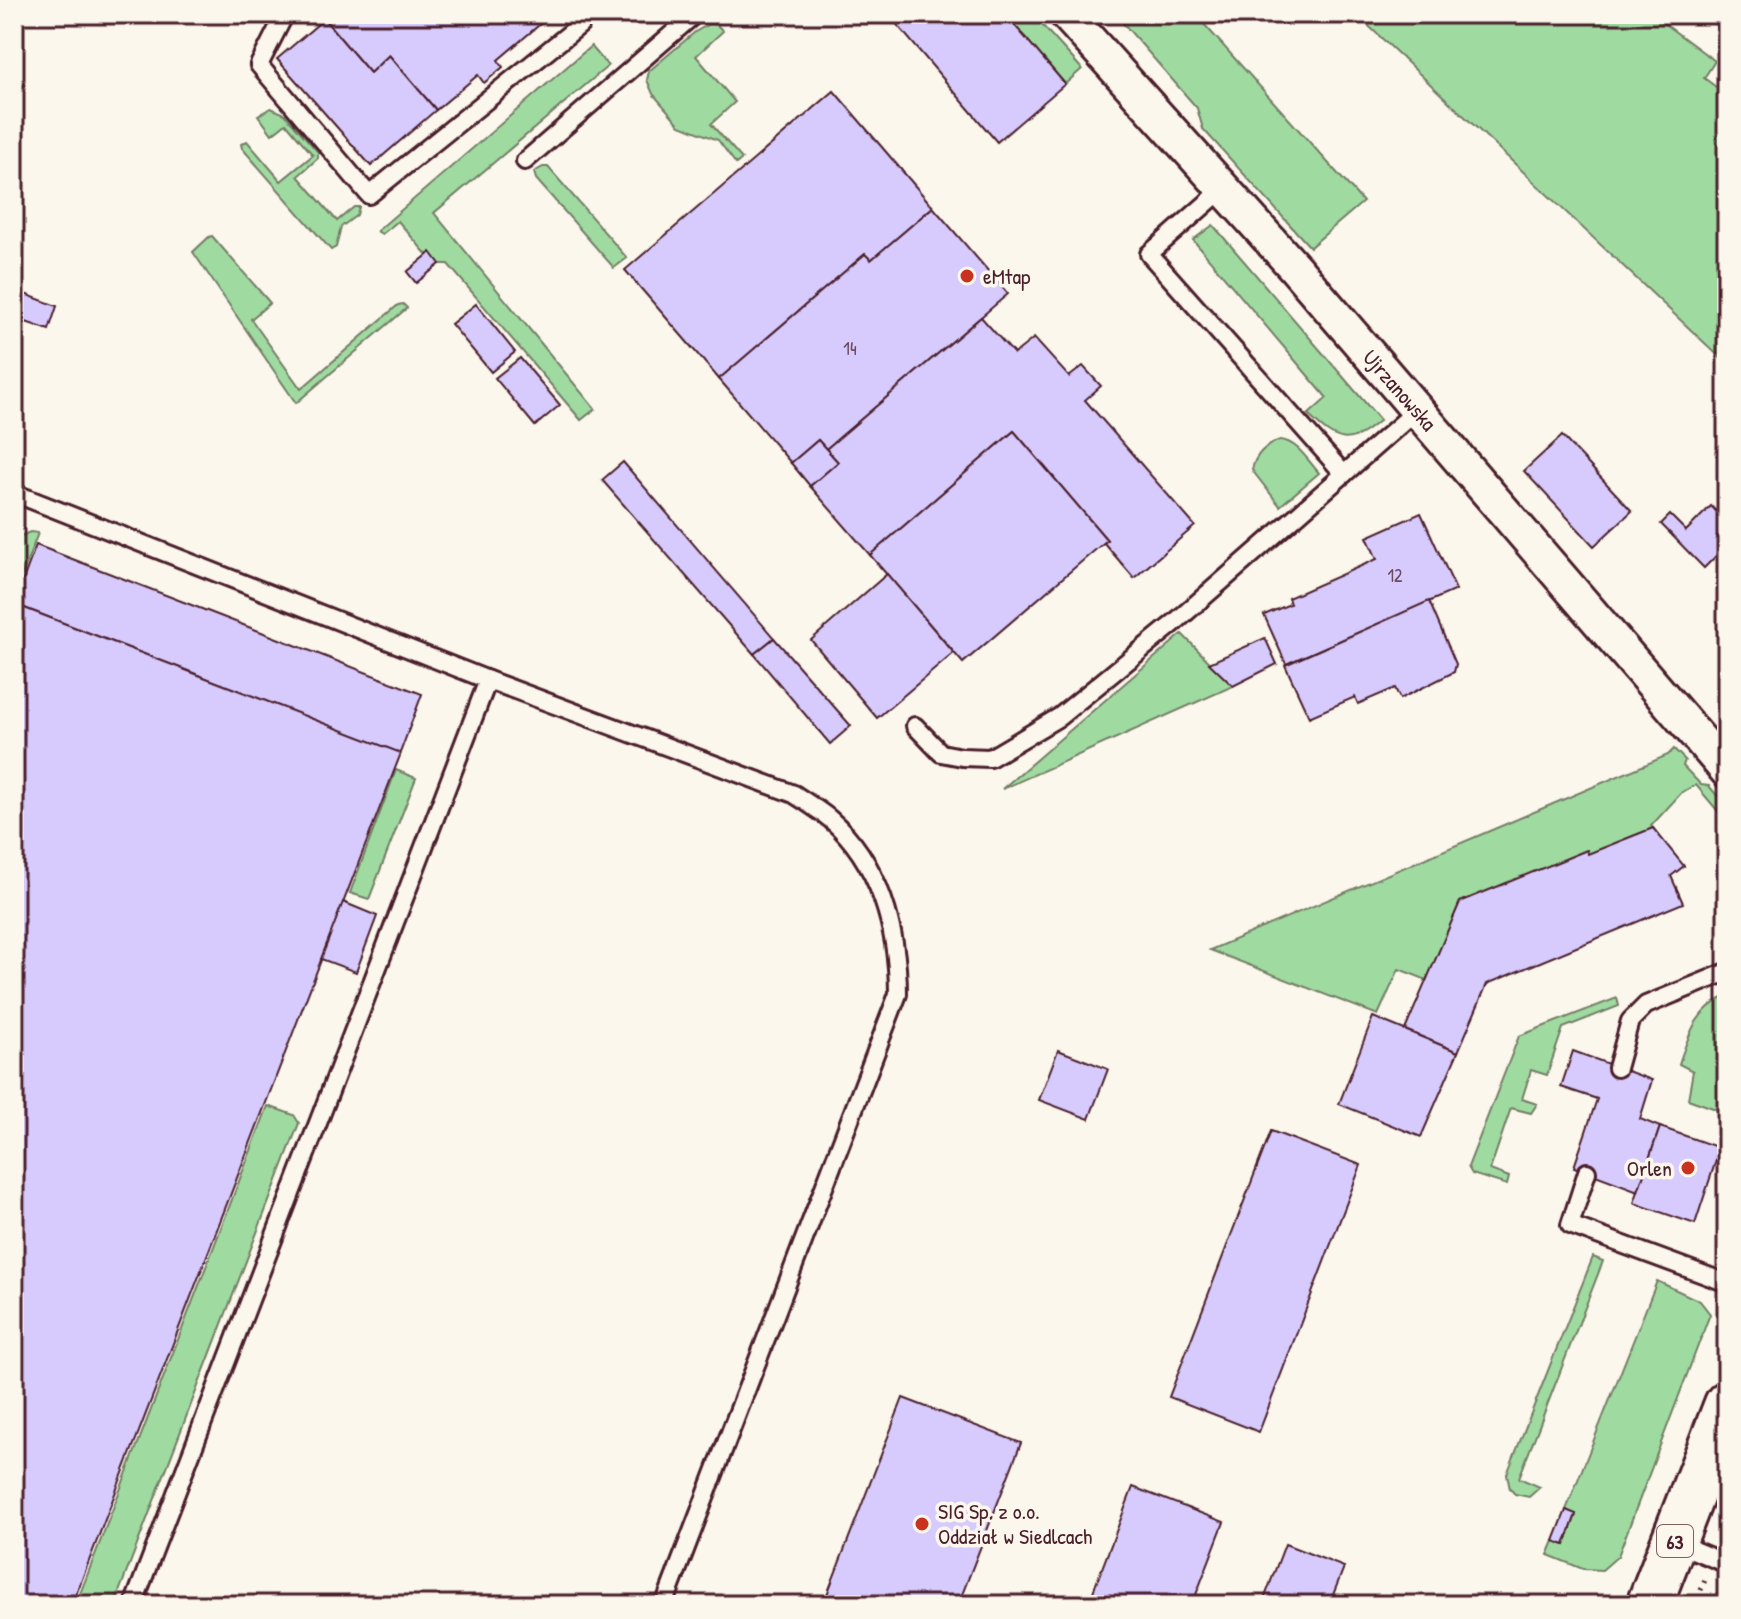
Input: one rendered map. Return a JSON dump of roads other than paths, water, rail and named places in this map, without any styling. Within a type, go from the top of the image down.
[{"type":"main road","name":"63","points":[[1649,1605],[1727,1404]]},
{"type":"street","name":"Ujrzanowska","points":[[1066,14],[1224,188],[1727,771]]},
{"type":"lane","points":[[285,14],[259,65],[369,195],[580,25],[578,14]]},
{"type":"lane","points":[[525,161],[695,14]]},
{"type":"lane","points":[[1224,188],[1149,254],[1344,474]]},
{"type":"lane","points":[[915,726],[941,753],[990,758],[1059,717],[1173,624],[1417,410]]},
{"type":"lane","points":[[14,493],[488,680],[794,794],[831,819],[863,857],[889,916],[898,958],[898,994],[664,1605]]},
{"type":"lane","points":[[133,1605],[488,680]]},
{"type":"lane","points":[[1617,1068],[1630,1021],[1646,1005],[1727,972]]},
{"type":"lane","points":[[1587,1172],[1570,1225],[1727,1283]]},
{"type":"lane","points":[[1674,1542],[1727,1564]]},
{"type":"place","name":"eMtap","points":[[967,276]]},
{"type":"place","name":"Orlen","points":[[1688,1168]]},
{"type":"place","name":"SIG Sp. z o.o. Oddział w Siedlcach","points":[[922,1524]]}]
